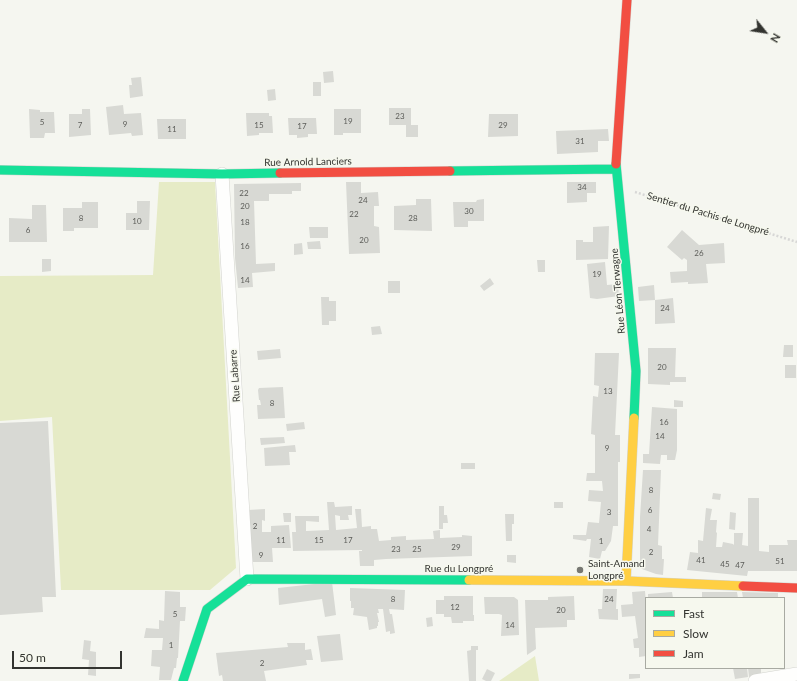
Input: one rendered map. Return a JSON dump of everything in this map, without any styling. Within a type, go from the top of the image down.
[{"type":"street","name":"Rue Léon Terwagne","points":[[626,581],[636,371],[620,187],[616,169],[627,0]]},
{"type":"street","name":"Rue Arnold Lanciers","points":[[0,170],[222,174],[616,169]]},
{"type":"street","name":"Rue Labarre","points":[[222,174],[247,578]]},
{"type":"street","name":"Rue du Longpré","points":[[247,578],[626,581],[797,588]]},
{"type":"street","points":[[183,681],[207,609],[247,578]]},
{"type":"street","points":[[756,681],[797,674]]},
{"type":"path","name":"Sentier du Pachis de Longpré","points":[[620,187],[797,242]]},
{"type":"green space","points":[[159,182],[215,182],[236,568],[210,590],[61,590],[52,417],[0,421],[0,276],[153,275]]},
{"type":"green space","points":[[535,656],[539,681],[499,681]]},
{"type":"building","points":[[333,71],[334,82],[324,83],[323,72]]},
{"type":"building","points":[[141,77],[143,96],[130,98],[129,85],[132,85],[131,78]]},
{"type":"building","points":[[313,82],[321,82],[321,96],[313,96]]},
{"type":"building","points":[[275,89],[276,100],[268,101],[267,90]]},
{"type":"building","points":[[123,105],[124,114],[141,113],[143,135],[132,136],[131,133],[109,135],[106,107]]},
{"type":"building","points":[[389,108],[411,108],[411,125],[418,125],[418,137],[406,137],[406,125],[389,125]]},
{"type":"building","points":[[29,109],[40,110],[40,112],[54,112],[55,133],[45,133],[44,138],[30,138]]},
{"type":"building","points":[[82,109],[90,109],[91,135],[69,137],[69,114],[82,114]]},
{"type":"building","points":[[334,109],[361,109],[361,133],[343,133],[343,135],[334,135]]},
{"type":"building","points":[[246,113],[269,113],[269,116],[272,116],[273,133],[259,133],[259,135],[247,136]]},
{"type":"building","points":[[489,114],[518,114],[518,136],[488,137]]},
{"type":"building","points":[[288,118],[316,118],[317,134],[308,134],[308,137],[297,138],[297,135],[289,135]]},
{"type":"building","points":[[157,119],[186,119],[186,139],[158,139]]},
{"type":"building","points":[[608,129],[609,141],[598,141],[598,152],[557,154],[556,131]]},
{"type":"building","points":[[346,182],[361,182],[361,193],[378,192],[379,206],[374,206],[374,226],[379,227],[380,253],[349,254]]},
{"type":"building","points":[[567,182],[596,182],[596,193],[587,193],[587,202],[567,203]]},
{"type":"building","points":[[301,183],[301,191],[292,191],[292,194],[269,194],[269,201],[254,201],[256,264],[275,263],[275,271],[252,273],[253,287],[238,288],[235,258],[234,184]]},
{"type":"building","points":[[416,199],[431,199],[432,231],[394,230],[394,206],[416,205]]},
{"type":"building","points":[[484,199],[484,221],[468,221],[468,227],[454,227],[453,202],[476,202],[477,200]]},
{"type":"building","points":[[137,201],[150,201],[149,230],[126,230],[126,213],[137,213]]},
{"type":"building","points":[[82,202],[98,202],[98,228],[74,228],[74,231],[63,231],[63,208],[82,208]]},
{"type":"building","points":[[32,205],[46,205],[47,242],[9,242],[9,218],[32,219]]},
{"type":"building","points":[[609,226],[608,259],[576,260],[576,240],[593,242],[593,227]]},
{"type":"building","points":[[309,227],[328,227],[328,238],[310,238]]},
{"type":"building","points":[[682,230],[699,245],[724,243],[725,263],[706,264],[708,283],[671,283],[670,272],[687,271],[687,260],[684,258],[682,260],[667,247]]},
{"type":"building","points":[[320,241],[321,249],[308,249],[307,242]]},
{"type":"building","points":[[302,243],[303,254],[294,255],[294,244]]},
{"type":"building","points":[[42,259],[51,259],[51,271],[42,272]]},
{"type":"building","points":[[537,260],[545,260],[545,272],[538,272]]},
{"type":"building","points":[[605,262],[607,285],[618,284],[619,296],[597,299],[590,298],[587,264]]},
{"type":"building","points":[[490,278],[494,284],[484,291],[480,286]]},
{"type":"building","points":[[388,281],[400,281],[400,293],[388,293]]},
{"type":"building","points":[[654,285],[655,300],[639,301],[638,287]]},
{"type":"building","points":[[321,297],[329,297],[329,301],[336,301],[336,321],[329,321],[329,325],[322,325]]},
{"type":"building","points":[[673,298],[675,323],[655,324],[655,300]]},
{"type":"building","points":[[380,326],[382,334],[372,335],[371,327]]},
{"type":"building","points":[[784,345],[793,345],[793,357],[783,357]]},
{"type":"building","points":[[648,348],[676,348],[675,377],[686,377],[686,382],[670,382],[670,385],[648,384]]},
{"type":"building","points":[[280,349],[281,358],[258,360],[257,351]]},
{"type":"building","points":[[595,353],[619,353],[615,435],[620,435],[620,462],[618,462],[618,526],[613,526],[611,541],[605,551],[602,551],[600,559],[589,557],[591,539],[587,539],[586,541],[573,539],[573,535],[586,535],[588,522],[599,523],[601,502],[588,501],[589,490],[603,491],[602,481],[586,481],[587,473],[595,473],[595,435],[591,434],[593,396],[598,397],[599,386],[594,385]]},
{"type":"building","points":[[785,365],[796,365],[796,378],[785,378]]},
{"type":"building","points":[[283,387],[285,418],[258,419],[257,405],[261,405],[259,400],[259,388]]},
{"type":"building","points":[[674,400],[683,401],[683,407],[674,407]]},
{"type":"building","points":[[652,407],[677,409],[677,450],[675,460],[667,460],[667,455],[661,455],[660,464],[643,463],[643,454],[649,454]]},
{"type":"building","points":[[48,421],[56,597],[42,597],[43,612],[0,615],[0,423]]},
{"type":"building","points":[[304,422],[305,429],[287,431],[286,424]]},
{"type":"building","points":[[284,437],[285,443],[261,445],[260,438]]},
{"type":"building","points":[[295,445],[296,452],[289,452],[290,465],[265,466],[264,448]]},
{"type":"building","points":[[461,463],[475,463],[475,469],[461,469]]},
{"type":"building","points":[[643,470],[661,470],[658,545],[662,546],[662,559],[664,559],[663,575],[656,574],[640,567],[640,517]]},
{"type":"building","points":[[713,493],[721,494],[720,500],[712,499]]},
{"type":"building","points":[[748,498],[759,498],[759,551],[769,552],[769,545],[788,545],[787,540],[797,540],[797,571],[748,571],[747,576],[687,570],[690,552],[698,553],[698,540],[703,541],[706,508],[712,509],[710,520],[717,520],[716,547],[722,547],[723,542],[734,545],[734,533],[743,533],[742,545],[748,546]]},
{"type":"building","points":[[327,502],[334,502],[335,507],[352,506],[352,515],[348,515],[349,520],[340,520],[340,516],[335,515],[336,530],[357,528],[355,509],[361,509],[362,527],[371,526],[371,529],[377,529],[379,541],[391,540],[391,537],[406,536],[406,540],[434,539],[433,531],[440,530],[440,538],[462,537],[462,535],[472,536],[472,556],[374,560],[374,566],[360,566],[359,551],[362,550],[293,551],[292,532],[296,532],[295,516],[319,516],[319,522],[306,521],[306,531],[329,530]]},
{"type":"building","points":[[554,502],[563,502],[563,508],[554,508]]},
{"type":"building","points":[[439,506],[444,506],[444,515],[447,515],[448,523],[443,523],[443,529],[439,529]]},
{"type":"building","points":[[265,509],[265,521],[262,520],[262,532],[271,532],[271,526],[289,525],[291,548],[272,548],[273,562],[250,562],[248,510]]},
{"type":"building","points":[[730,512],[736,513],[735,530],[729,529]]},
{"type":"building","points":[[283,513],[291,513],[291,522],[284,522]]},
{"type":"building","points":[[505,514],[514,514],[514,524],[512,524],[512,541],[506,541]]},
{"type":"building","points":[[507,555],[516,555],[516,563],[507,562]]},
{"type":"building","points":[[332,582],[336,615],[325,617],[322,599],[279,605],[278,588]]},
{"type":"building","points":[[350,588],[405,590],[404,610],[389,609],[390,614],[392,614],[395,633],[390,634],[390,631],[386,632],[383,609],[378,609],[379,613],[377,613],[379,622],[377,628],[369,630],[367,617],[353,615],[354,608],[351,608]]},
{"type":"building","points":[[603,589],[617,589],[616,609],[618,609],[618,620],[599,619],[598,609],[602,609]]},
{"type":"building","points":[[165,591],[180,592],[180,607],[186,607],[185,621],[180,621],[176,668],[174,668],[171,680],[159,680],[160,667],[151,666],[152,650],[162,650],[163,638],[144,638],[146,628],[159,629],[159,620],[164,621]]},
{"type":"building","points":[[645,591],[645,656],[639,657],[639,648],[634,648],[633,639],[638,638],[635,616],[622,617],[621,605],[633,604],[632,592]]},
{"type":"building","points":[[672,592],[673,597],[648,597],[648,594]]},
{"type":"building","points":[[702,592],[737,592],[738,597],[702,597]]},
{"type":"building","points":[[742,592],[778,593],[778,597],[743,597]]},
{"type":"building","points":[[444,596],[473,596],[474,621],[452,623],[451,617],[444,617],[444,614],[436,614],[436,600],[444,600]]},
{"type":"building","points":[[574,596],[575,620],[567,620],[567,627],[535,628],[536,649],[527,655],[525,600],[548,600],[548,597]]},
{"type":"building","points":[[484,597],[514,597],[518,600],[519,635],[501,636],[502,615],[485,614]]},
{"type":"building","points":[[432,617],[433,626],[427,627],[426,618]]},
{"type":"building","points":[[340,634],[343,660],[321,662],[317,636]]},
{"type":"building","points":[[84,640],[91,641],[90,651],[96,652],[96,676],[88,675],[89,660],[82,659]]},
{"type":"building","points":[[287,643],[305,643],[305,650],[311,649],[313,660],[306,660],[307,665],[264,671],[266,681],[223,681],[222,675],[219,676],[216,653],[288,647]]},
{"type":"building","points":[[471,646],[478,646],[478,650],[476,650],[476,681],[469,681],[467,651],[471,650]]},
{"type":"building","points":[[487,669],[495,673],[491,681],[482,679]]},
{"type":"building","points":[[733,669],[747,669],[748,677],[735,679]]},
{"type":"building","points":[[748,669],[761,669],[761,675],[749,677]]},
{"type":"building","points":[[629,674],[640,674],[640,678],[629,679]]},
{"type":"traffic: fast","points":[[616,164],[636,371],[634,418]]},
{"type":"traffic: fast","points":[[450,171],[616,169]]},
{"type":"traffic: fast","points":[[0,170],[222,174],[280,173]]},
{"type":"traffic: fast","points":[[183,681],[207,609],[247,579],[469,580]]},
{"type":"traffic: slow","points":[[626,581],[634,418]]},
{"type":"traffic: slow","points":[[469,580],[626,581],[743,586]]},
{"type":"traffic: jam","points":[[616,164],[627,0]]},
{"type":"traffic: jam","points":[[280,173],[450,171]]},
{"type":"traffic: jam","points":[[743,586],[797,588]]},
{"type":"place","name":"Saint-Amand Longpré","points":[[580,570]]}]
